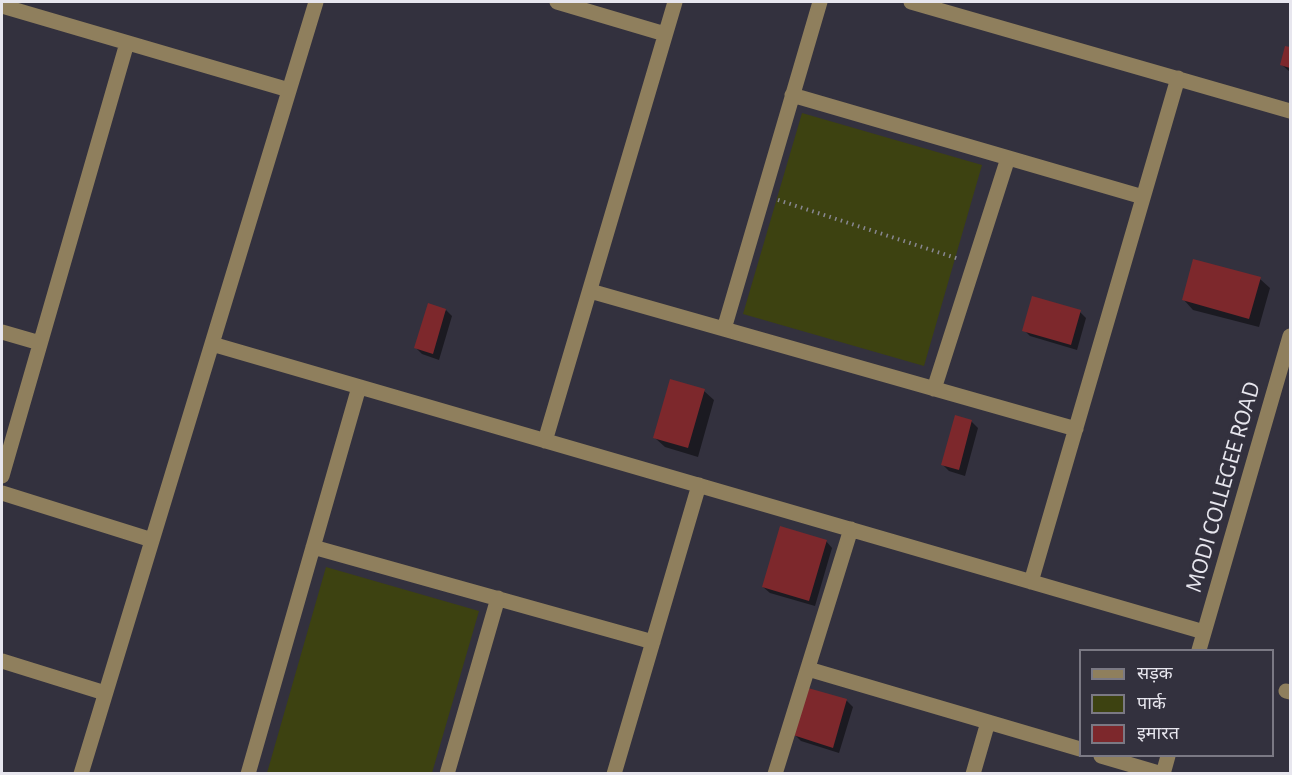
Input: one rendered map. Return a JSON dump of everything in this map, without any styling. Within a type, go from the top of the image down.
[{"type":"street","points":[[81,774],[316,2]]},
{"type":"street","points":[[557,2],[666,34]]},
{"type":"street","points":[[545,441],[675,2]]},
{"type":"street","points":[[723,329],[820,2]]},
{"type":"street","points":[[910,2],[1290,111]]},
{"type":"street","points":[[2,6],[289,90]]},
{"type":"street","points":[[2,476],[127,43]]},
{"type":"street","points":[[1032,582],[1178,78]]},
{"type":"street","points":[[792,95],[1143,197]]},
{"type":"street","points":[[934,389],[1008,158]]},
{"type":"street","points":[[590,291],[1076,429]]},
{"type":"street","points":[[2,332],[40,344]]},
{"type":"street","name":"MODI COLLEGEE ROAD","points":[[1200,649],[1290,336]]},
{"type":"street","points":[[212,344],[1204,632]]},
{"type":"street","points":[[248,774],[358,387]]},
{"type":"street","points":[[614,774],[699,485]]},
{"type":"street","points":[[2,493],[152,540]]},
{"type":"street","points":[[776,774],[851,530]]},
{"type":"street","points":[[313,547],[653,642]]},
{"type":"street","points":[[447,774],[498,598]]},
{"type":"street","points":[[2,661],[105,693]]},
{"type":"street","points":[[808,669],[1079,749]]},
{"type":"street","points":[[973,774],[988,722]]},
{"type":"street","points":[[1104,757],[1162,774],[1168,757]]},
{"type":"path","points":[[763,195],[974,264]]},
{"type":"green space","points":[[802,113],[982,165],[924,366],[743,314]]},
{"type":"green space","points":[[326,567],[479,611],[432,773],[267,773]]},
{"type":"building","points":[[1285,46],[1290,47],[1290,68],[1280,65]]},
{"type":"building","points":[[1193,259],[1261,277],[1249,319],[1182,300]]},
{"type":"building","points":[[1032,296],[1081,310],[1071,345],[1022,331]]},
{"type":"building","points":[[428,303],[446,309],[433,354],[414,348]]},
{"type":"building","points":[[670,379],[705,389],[688,448],[653,438]]},
{"type":"building","points":[[955,415],[972,420],[959,470],[941,465]]},
{"type":"building","points":[[780,526],[827,540],[809,601],[762,587]]},
{"type":"building","points":[[808,688],[847,699],[833,748],[793,735]]}]
